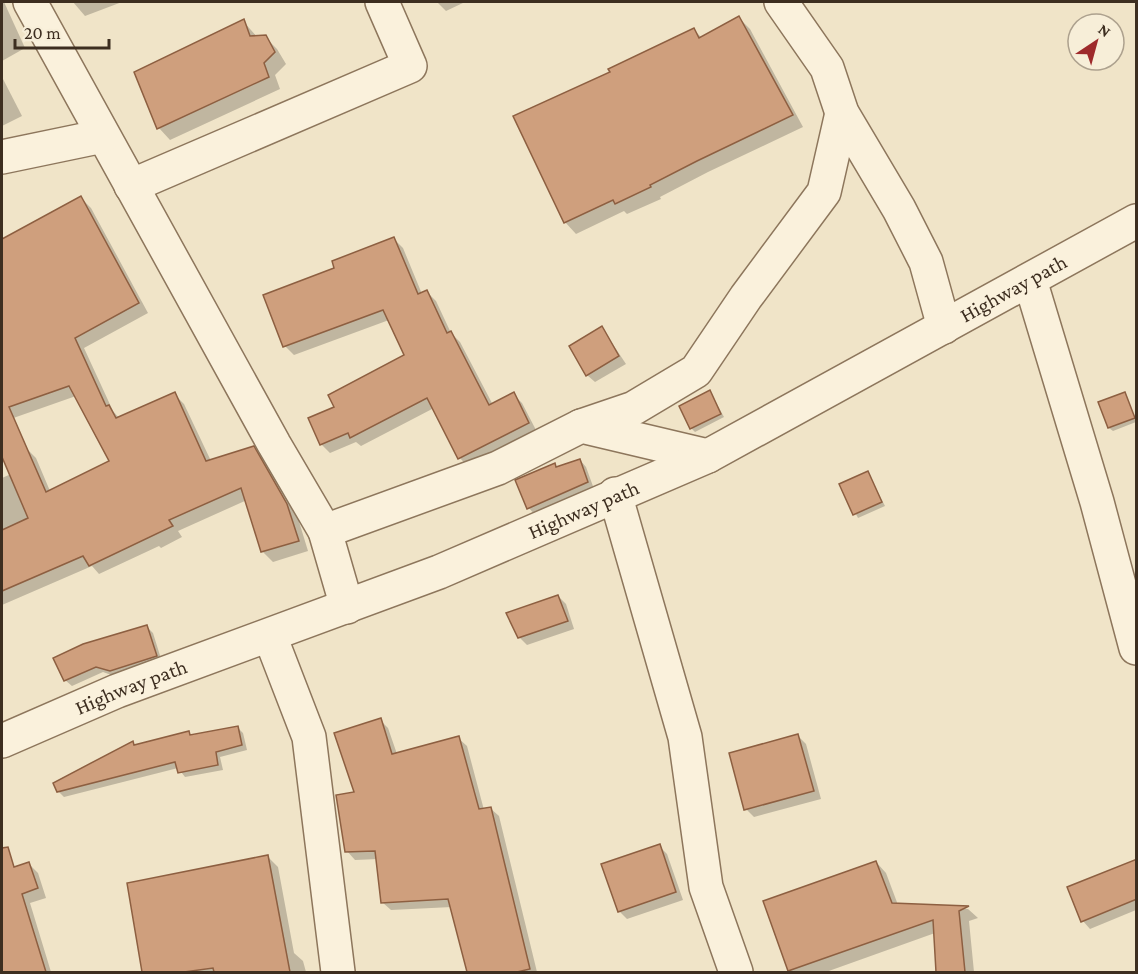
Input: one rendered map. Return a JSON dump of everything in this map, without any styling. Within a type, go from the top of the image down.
[{"type":"street","points":[[30,2],[325,531],[347,607]]},
{"type":"street","points":[[131,186],[410,66],[382,2]]},
{"type":"street","points":[[781,2],[826,68],[842,113],[899,208],[926,262],[944,327]]},
{"type":"street","points":[[325,531],[498,468],[581,426],[634,408],[696,372],[746,297],[824,192],[842,113]]},
{"type":"street","points":[[2,157],[103,136]]},
{"type":"street","name":"Highway path","points":[[2,741],[117,691],[347,607],[534,532],[615,494],[708,456],[1137,221]]},
{"type":"street","points":[[1030,280],[1097,502],[1137,648]]},
{"type":"street","points":[[581,426],[708,456]]},
{"type":"street","points":[[615,494],[685,737],[706,887],[736,972]]},
{"type":"street","points":[[270,636],[309,737],[339,972]]},
{"type":"building","points":[[739,16],[793,115],[615,204],[613,200],[564,223],[513,116],[610,72],[608,69],[694,28],[699,38]]},
{"type":"building","points":[[244,19],[250,36],[266,35],[275,52],[264,63],[269,77],[157,129],[134,72]]},
{"type":"building","points":[[81,196],[139,303],[75,338],[106,406],[109,405],[116,418],[175,392],[206,461],[254,446],[287,504],[299,541],[261,552],[241,488],[169,520],[173,526],[89,566],[83,556],[2,591],[2,530],[28,518],[2,457],[2,239]],"holes":[[[69,386],[109,461],[46,492],[9,407]]]},
{"type":"building","points":[[394,237],[418,294],[427,290],[447,333],[451,331],[489,405],[514,392],[529,423],[458,459],[427,398],[350,438],[348,433],[320,445],[308,418],[334,407],[328,395],[404,355],[383,310],[283,347],[263,295],[334,268],[332,261]]},
{"type":"building","points":[[602,326],[619,356],[586,376],[569,346]]},
{"type":"building","points":[[710,390],[721,414],[690,429],[679,406]]},
{"type":"building","points":[[1125,392],[1135,418],[1108,428],[1098,402]]},
{"type":"building","points":[[580,459],[588,482],[527,509],[515,480],[555,463],[556,467]]},
{"type":"building","points":[[868,471],[882,502],[853,515],[839,484]]},
{"type":"building","points":[[558,595],[568,621],[518,638],[506,613]]},
{"type":"building","points":[[147,625],[157,656],[110,671],[96,667],[64,681],[53,658],[83,644]]},
{"type":"building","points":[[381,718],[392,754],[459,736],[479,809],[491,807],[530,969],[517,972],[467,972],[448,899],[381,903],[375,851],[345,852],[336,795],[354,792],[334,733]]},
{"type":"building","points":[[238,726],[242,745],[216,752],[218,765],[178,773],[175,762],[57,792],[53,783],[133,741],[134,745],[189,731],[190,735]]},
{"type":"building","points":[[798,734],[814,791],[744,810],[729,753]]},
{"type":"building","points":[[660,844],[676,892],[618,912],[601,864]]},
{"type":"building","points":[[8,847],[14,867],[29,862],[38,888],[22,894],[46,972],[2,972],[2,848]]},
{"type":"building","points":[[268,855],[290,972],[214,972],[213,968],[184,972],[142,972],[127,883]]},
{"type":"building","points":[[1137,859],[1137,899],[1081,922],[1067,887]]},
{"type":"building","points":[[876,861],[892,903],[969,906],[959,911],[965,972],[936,972],[933,920],[788,971],[763,901]]}]
